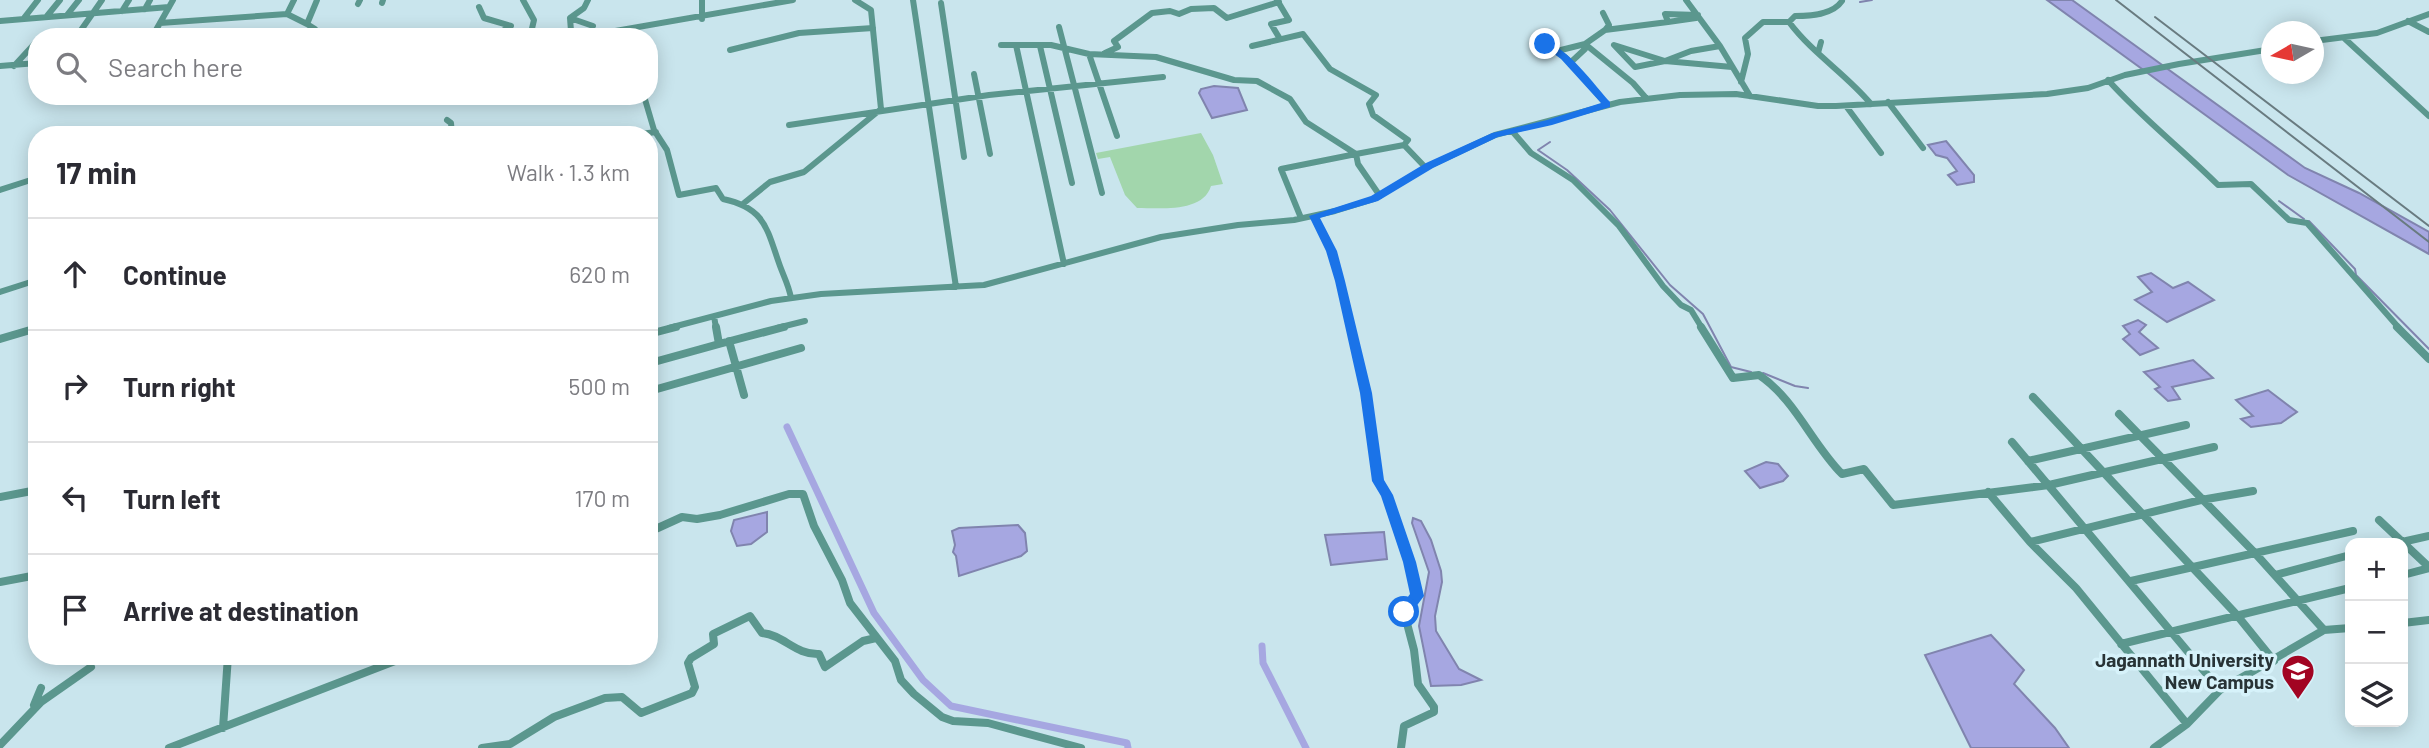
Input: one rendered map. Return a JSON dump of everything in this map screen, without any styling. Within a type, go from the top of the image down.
[{"type":"street","points":[[24,18],[38,0]]},
{"type":"street","points":[[47,16],[60,0]]},
{"type":"street","points":[[67,15],[79,0]]},
{"type":"street","points":[[82,28],[102,0]]},
{"type":"street","points":[[122,11],[129,0]]},
{"type":"street","points":[[145,9],[150,0]]},
{"type":"street","points":[[157,28],[173,0]]},
{"type":"street","points":[[288,14],[294,0]]},
{"type":"street","points":[[307,24],[317,0]]},
{"type":"street","points":[[523,0],[534,20],[532,28]]},
{"type":"street","points":[[570,18],[584,8],[588,0]]},
{"type":"street","points":[[702,0],[702,19]]},
{"type":"street","points":[[644,28],[793,0]]},
{"type":"street","points":[[855,0],[871,10],[881,109]]},
{"type":"street","points":[[913,0],[956,287]]},
{"type":"street","points":[[1686,0],[1720,46],[1750,96]]},
{"type":"street","points":[[1104,54],[1118,47],[1115,39],[1127,33],[1147,14],[1169,9],[1179,14],[1191,9],[1214,8],[1227,18],[1278,1],[1289,20],[1271,24],[1280,39]]},
{"type":"street","points":[[1741,82],[1749,45],[1745,38],[1763,22],[1789,22],[1795,16],[1813,16],[1838,7],[1842,1]]},
{"type":"street","points":[[941,3],[964,157]]},
{"type":"street","points":[[479,6],[484,18],[511,26],[508,28]]},
{"type":"street","points":[[0,21],[169,7]]},
{"type":"street","points":[[1557,51],[1585,44],[1605,30],[1609,25],[1604,13]]},
{"type":"street","points":[[160,23],[288,14],[313,28]]},
{"type":"street","points":[[2324,40],[2377,33],[2429,14]]},
{"type":"street","points":[[1605,30],[1696,18],[1698,15]]},
{"type":"street","points":[[570,18],[593,26]]},
{"type":"street","points":[[570,18],[571,28]]},
{"type":"street","points":[[2408,21],[2429,32]]},
{"type":"street","points":[[1789,22],[1809,47],[1841,77],[1850,79],[1871,104]]},
{"type":"street","points":[[1059,27],[1102,193]]},
{"type":"street","points":[[730,50],[799,33],[873,28]]},
{"type":"street","points":[[1252,46],[1303,34],[1324,65],[1348,80],[1363,84],[1376,95],[1369,104],[1374,115],[1408,140],[1404,145],[1281,169],[1301,218]]},
{"type":"street","points":[[2344,38],[2429,116]]},
{"type":"street","points":[[1818,53],[1821,42]]},
{"type":"street","points":[[1545,44],[1570,63],[1607,104]]},
{"type":"street","points":[[1585,44],[1633,83],[1646,98]]},
{"type":"street","points":[[1570,63],[1585,50],[1585,44]]},
{"type":"street","points":[[1001,45],[1065,48],[1089,54],[1167,59],[1234,80],[1257,81],[1290,99],[1306,122],[1356,155],[1358,164],[1380,196]]},
{"type":"street","points":[[1016,45],[1065,264]]},
{"type":"street","points":[[1040,46],[1072,183]]},
{"type":"street","points":[[1614,46],[1635,67],[1691,54],[1691,51],[1720,46]]},
{"type":"street","points":[[1600,56],[1605,49],[1614,46],[1642,56],[1732,67]]},
{"type":"street","points":[[15,66],[28,49]]},
{"type":"street","points":[[658,332],[791,298],[984,285],[1161,237],[1314,216],[1380,196],[1426,168],[1479,141],[1607,104],[1708,93],[1818,106],[2047,94],[2088,88],[2125,75],[2179,64],[2261,51]]},
{"type":"street","points":[[1089,54],[1117,136]]},
{"type":"street","points":[[0,66],[28,64]]},
{"type":"street","points":[[974,74],[989,154]]},
{"type":"street","points":[[789,125],[979,95],[1075,83],[1101,84],[1163,77]]},
{"type":"street","points":[[2108,80],[2139,114],[2189,156],[2218,185],[2251,184],[2289,220],[2307,223],[2354,274],[2381,310],[2429,359]]},
{"type":"street","points":[[1888,102],[1923,148]]},
{"type":"street","points":[[646,105],[654,126]]},
{"type":"street","points":[[1846,106],[1881,153]]},
{"type":"street","points":[[744,203],[770,182],[804,172],[881,109]]},
{"type":"street","points":[[447,120],[451,126]]},
{"type":"street","points":[[1512,131],[1531,153],[1573,180],[1619,226],[1663,286],[1681,306],[1690,310],[1732,378],[1759,375],[1777,387],[1824,456],[1842,474],[1864,469],[1893,505],[2049,485],[2102,470],[2214,447]]},
{"type":"street","points":[[658,135],[667,150],[679,195],[716,188],[723,199],[744,203],[764,220],[776,245],[791,298]]},
{"type":"street","points":[[1404,145],[1426,168]]},
{"type":"street","points":[[0,190],[28,181]]},
{"type":"street","points":[[1314,216],[1331,251],[1340,281],[1366,393],[1378,481],[1387,495],[1406,551],[1417,596],[1404,612],[1414,650],[1418,684],[1434,707],[1434,712],[1404,726],[1401,748]]},
{"type":"street","points":[[0,292],[28,283]]},
{"type":"street","points":[[714,316],[719,344]]},
{"type":"street","points":[[658,361],[805,321]]},
{"type":"street","points":[[0,340],[28,331]]},
{"type":"street","points":[[729,341],[744,395]]},
{"type":"street","points":[[658,389],[801,348]]},
{"type":"street","points":[[2033,397],[2236,614],[2274,661]]},
{"type":"street","points":[[2119,414],[2254,552],[2324,630]]},
{"type":"street","points":[[2028,461],[2186,425]]},
{"type":"street","points":[[2012,442],[2220,690]]},
{"type":"street","points":[[2030,542],[2201,500],[2253,491]]},
{"type":"street","points":[[0,497],[28,492]]},
{"type":"street","points":[[1988,492],[2030,542],[2076,588],[2187,724]]},
{"type":"street","points":[[658,528],[682,517],[697,519],[720,515],[789,494],[803,494],[814,526],[842,580],[850,603],[895,661],[901,680],[942,717],[954,721],[988,723],[1081,748]]},
{"type":"street","points":[[2379,520],[2395,538]]},
{"type":"street","points":[[2131,581],[2353,531]]},
{"type":"street","points":[[2408,541],[2429,536]]},
{"type":"street","points":[[2408,550],[2429,567]]},
{"type":"street","points":[[2274,575],[2345,556]]},
{"type":"street","points":[[2408,573],[2429,567]]},
{"type":"street","points":[[0,582],[28,577]]},
{"type":"street","points":[[2121,644],[2169,630],[2345,589]]},
{"type":"street","points":[[481,748],[510,744],[554,717],[605,698],[622,697],[641,713],[680,699],[692,693],[695,687],[688,663],[691,658],[714,644],[713,634],[750,616],[763,636],[779,636],[797,653],[820,654],[825,667],[863,640],[876,638]]},
{"type":"street","points":[[2408,622],[2429,620]]},
{"type":"street","points":[[2154,748],[2187,724],[2220,690],[2324,630],[2345,628]]},
{"type":"street","points":[[223,728],[227,665]]},
{"type":"street","points":[[169,748],[385,665]]},
{"type":"street","points":[[0,746],[32,709],[60,684],[92,667]]},
{"type":"street","points":[[32,709],[41,688]]},
{"type":"green space","points":[[1201,133],[1213,155],[1223,184],[1211,186],[1206,195],[1190,205],[1137,208],[1125,195],[1110,157],[1098,159],[1096,153]]},
{"type":"water","points":[[2047,0],[2072,0],[2305,168],[2359,193],[2429,232],[2429,254],[2288,175]]},
{"type":"water","points":[[1214,86],[1238,88],[1247,110],[1212,118],[1199,93],[1201,89]]},
{"type":"water","points":[[1946,141],[1974,175],[1974,182],[1957,185],[1948,175],[1957,171],[1947,158],[1936,155],[1928,145]]},
{"type":"water","points":[[2151,273],[2173,288],[2188,282],[2214,300],[2167,322],[2135,300],[2152,292],[2138,277]]},
{"type":"water","points":[[2138,320],[2146,325],[2139,332],[2158,348],[2140,355],[2123,339],[2130,334],[2123,326]]},
{"type":"water","points":[[2193,360],[2213,378],[2172,387],[2180,399],[2168,401],[2155,389],[2160,387],[2144,372]]},
{"type":"water","points":[[2268,390],[2297,412],[2281,423],[2251,427],[2241,419],[2253,416],[2236,400]]},
{"type":"water","points":[[1766,462],[1778,464],[1788,476],[1783,481],[1760,488],[1745,471]]},
{"type":"water","points":[[767,512],[767,532],[751,544],[737,546],[731,531],[734,520]]},
{"type":"water","points":[[1413,518],[1421,521],[1431,540],[1441,571],[1442,582],[1435,616],[1436,631],[1459,669],[1481,680],[1461,685],[1431,686],[1419,626],[1429,572],[1412,523]]},
{"type":"water","points":[[1018,525],[1025,533],[1027,551],[1021,556],[959,576],[953,552],[955,545],[952,531],[959,528]]},
{"type":"water","points":[[1384,532],[1387,559],[1331,565],[1325,535]]},
{"type":"water","points":[[1991,635],[2024,670],[2014,684],[2055,728],[2069,748],[1971,748],[1925,655]]},
{"type":"waterway","points":[[1860,2],[1872,0]]},
{"type":"waterway","points":[[1550,142],[1538,150],[1567,170],[1610,210],[1670,285],[1703,314],[1731,367],[1751,372]]},
{"type":"waterway","points":[[2279,201],[2304,219]]},
{"type":"waterway","points":[[2309,221],[2355,269],[2356,275],[2429,349]]},
{"type":"waterway","points":[[1763,373],[1795,386],[1808,388]]},
{"type":"waterway","points":[[787,427],[874,613],[923,680],[951,706],[1127,743],[1128,748]]},
{"type":"waterway","points":[[1262,646],[1263,663],[1306,748]]},
{"type":"railway","points":[[2116,0],[2429,242]]},
{"type":"railway","points":[[2155,17],[2429,226]]},
{"type":"place","name":"Jagannath University New Campus","points":[[2298,701]]},
{"type":"route","points":[[1404,612],[1417,596],[1410,562],[1387,495],[1378,481],[1366,393],[1340,281],[1331,251],[1314,216],[1374,199],[1429,166],[1479,141],[1549,123],[1607,104],[1564,57],[1545,44]]}]
